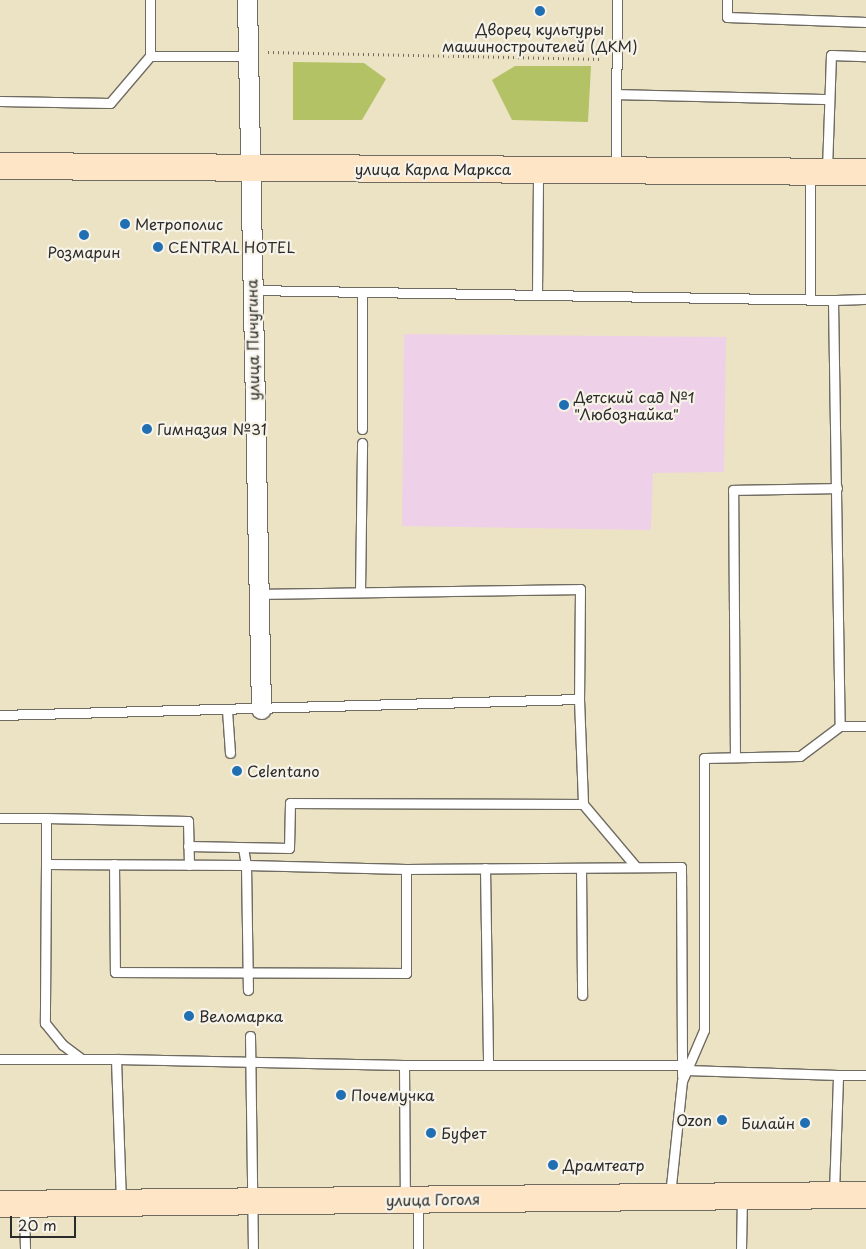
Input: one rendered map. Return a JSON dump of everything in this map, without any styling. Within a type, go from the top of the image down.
[{"type":"main road","name":"улица Карла Маркса","points":[[0,166],[866,172]]},
{"type":"main road","name":"улица Гоголя","points":[[12,1204],[866,1195]]},
{"type":"street","name":"улица Пичугина","points":[[247,0],[251,290],[261,709]]},
{"type":"lane","points":[[0,101],[110,103],[150,56],[150,0]]},
{"type":"lane","points":[[616,171],[617,0]]},
{"type":"lane","points":[[727,0],[727,17],[866,22]]},
{"type":"lane","points":[[150,56],[248,54]]},
{"type":"lane","points":[[810,298],[818,172],[829,100],[831,55],[866,56]]},
{"type":"lane","points":[[617,94],[829,100]]},
{"type":"lane","points":[[537,294],[538,170]]},
{"type":"lane","points":[[251,290],[866,299]]},
{"type":"lane","points":[[362,292],[362,428]]},
{"type":"lane","points":[[833,300],[840,726]]},
{"type":"lane","points":[[360,592],[362,443]]},
{"type":"lane","points":[[735,757],[733,490],[837,488]]},
{"type":"lane","points":[[259,594],[580,589],[579,699],[583,804],[636,867]]},
{"type":"lane","points":[[0,715],[579,699]]},
{"type":"lane","points":[[227,710],[230,753]]},
{"type":"lane","points":[[684,1067],[704,1030],[704,758],[800,756],[840,726],[866,726]]},
{"type":"lane","points":[[188,846],[289,848],[290,803],[583,804]]},
{"type":"lane","points":[[0,818],[188,820],[189,865]]},
{"type":"lane","points":[[46,818],[45,1023],[63,1045],[80,1058]]},
{"type":"lane","points":[[242,848],[246,865],[248,990]]},
{"type":"lane","points":[[46,864],[246,865],[406,869],[681,866],[684,1067],[670,1197]]},
{"type":"lane","points":[[114,864],[115,972],[406,973],[406,869]]},
{"type":"lane","points":[[485,868],[488,1065]]},
{"type":"lane","points":[[581,868],[582,996]]},
{"type":"lane","points":[[250,1036],[254,1201],[252,1249]]},
{"type":"lane","points":[[0,1059],[80,1058],[250,1063],[684,1067],[838,1076],[866,1075]]},
{"type":"lane","points":[[116,1060],[121,1202]]},
{"type":"lane","points":[[404,1065],[412,1199],[418,1249]]},
{"type":"lane","points":[[834,1195],[838,1076]]},
{"type":"lane","points":[[741,1249],[742,1196]]},
{"type":"lane","points":[[12,1204],[25,1249]]},
{"type":"path","points":[[248,54],[617,60]]},
{"type":"shaded area","name":"Детский cад №1 \"Любознайка\"","points":[[404,334],[726,337],[724,472],[653,473],[651,530],[402,526]]},
{"type":"green space","points":[[293,62],[364,63],[386,79],[362,120],[293,120]]},
{"type":"green space","points":[[515,66],[591,66],[588,122],[512,120],[492,80]]},
{"type":"place","name":"Дворец культуры машиностроителей (ДКМ)","points":[[540,11]]},
{"type":"place","name":"Метрополис","points":[[125,224]]},
{"type":"place","name":"Розмарин","points":[[84,235]]},
{"type":"place","name":"СENTRAL HOTEL","points":[[158,247]]},
{"type":"place","name":"Детский cад №1 \"Любознайка\"","points":[[564,405]]},
{"type":"place","name":"Гимназия №31","points":[[147,429]]},
{"type":"place","name":"Celentano","points":[[237,771]]},
{"type":"place","name":"Веломарка","points":[[189,1016]]},
{"type":"place","name":"Почемучка","points":[[341,1095]]},
{"type":"place","name":"Ozon","points":[[722,1120]]},
{"type":"place","name":"Билайн","points":[[805,1123]]},
{"type":"place","name":"Буфет","points":[[431,1133]]},
{"type":"place","name":"Драмтеатр","points":[[553,1165]]}]
